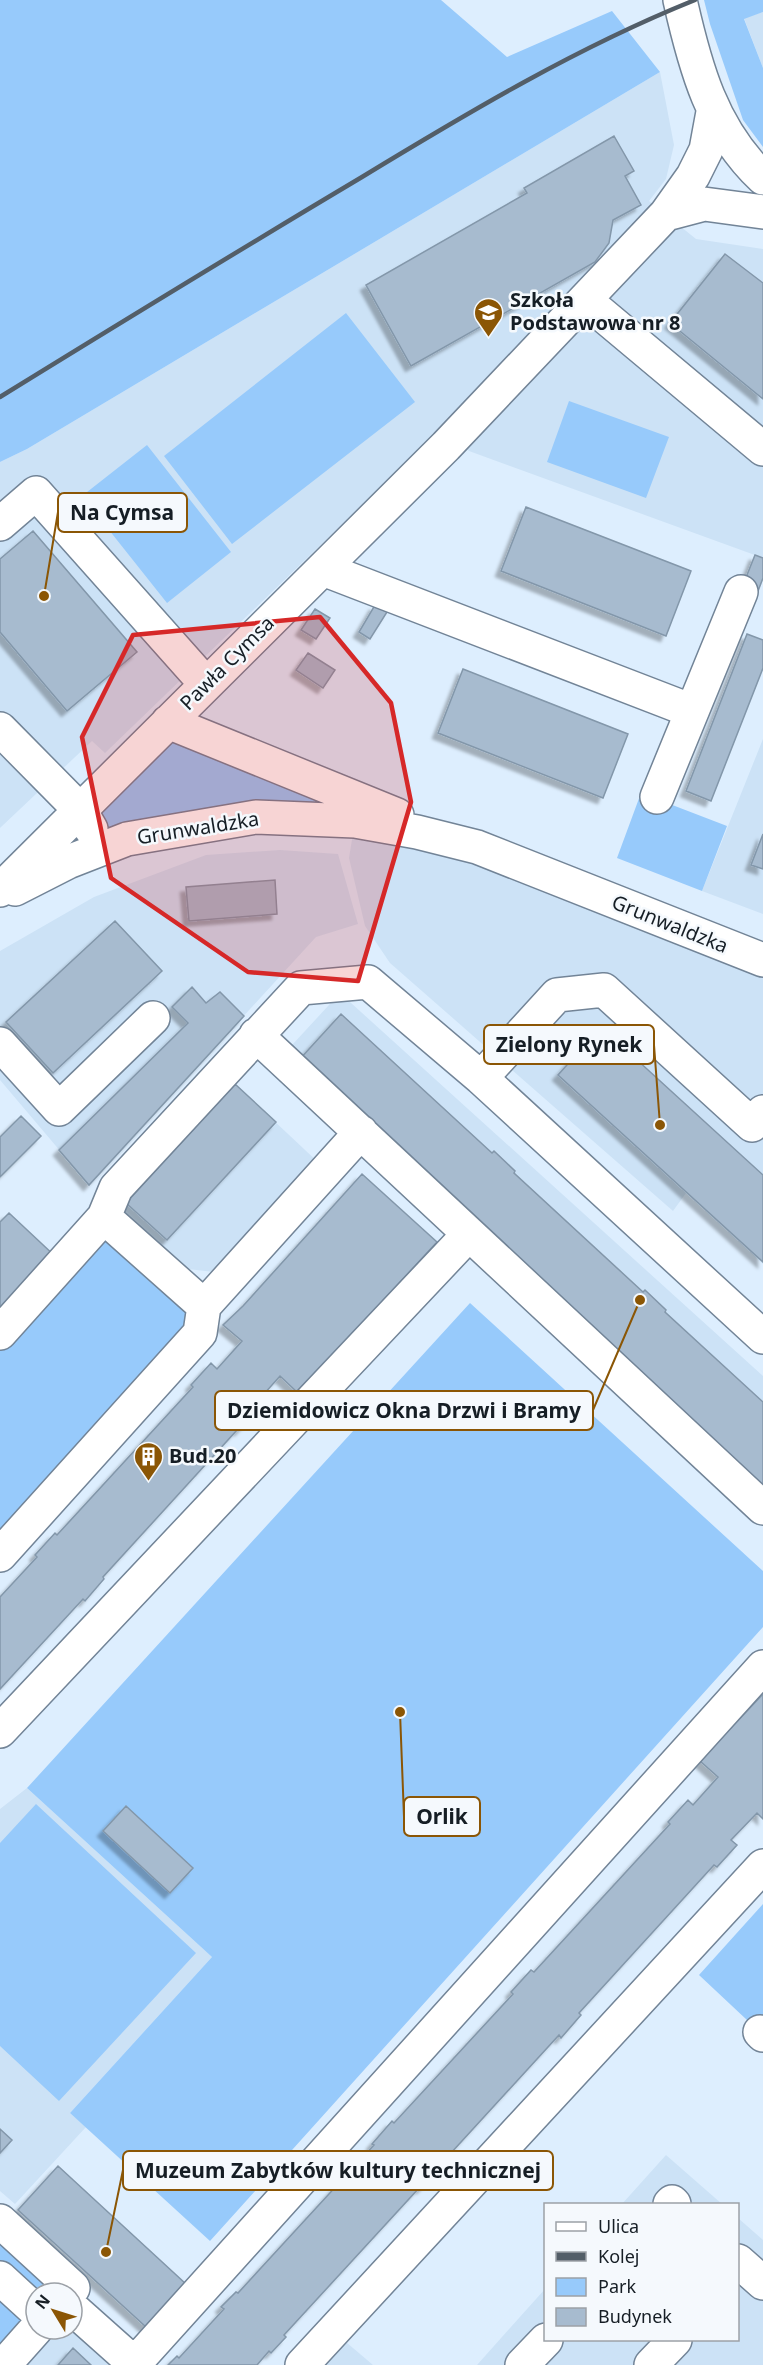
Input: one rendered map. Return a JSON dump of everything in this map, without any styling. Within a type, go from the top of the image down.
[{"type":"street","points":[[680,0],[697,69],[713,112],[744,161],[763,178]]},
{"type":"street","name":"Pawła Cymsa","points":[[0,890],[454,437],[666,214],[693,176],[706,150],[713,112]]},
{"type":"street","points":[[666,214],[704,204],[763,212]]},
{"type":"street","points":[[585,300],[763,449]]},
{"type":"street","points":[[0,524],[36,493],[206,684]]},
{"type":"street","points":[[322,569],[692,711]]},
{"type":"street","points":[[657,797],[741,592]]},
{"type":"street","name":"Grunwaldzka","points":[[168,723],[763,960]]},
{"type":"street","points":[[0,729],[81,810],[101,849]]},
{"type":"street","name":"Grunwaldzka","points":[[0,897],[68,862],[127,839],[256,817],[355,821],[417,832],[477,847]]},
{"type":"street","points":[[0,1333],[104,1217],[116,1188],[301,988],[368,982],[481,1078],[763,1337]]},
{"type":"street","points":[[481,1078],[557,995],[604,990],[752,1125],[763,1112]]},
{"type":"street","points":[[0,1044],[59,1109],[153,1018]]},
{"type":"street","points":[[256,1035],[763,1508]]},
{"type":"street","points":[[0,1555],[200,1334],[204,1306],[361,1132]]},
{"type":"street","points":[[104,1217],[204,1306]]},
{"type":"street","points":[[0,1731],[469,1234]]},
{"type":"street","points":[[84,2310],[136,2364],[763,1667]]},
{"type":"street","points":[[302,2365],[763,1866]]},
{"type":"street","points":[[0,2221],[57,2281]]},
{"type":"street","points":[[0,2278],[24,2300]]},
{"type":"street","points":[[4,2365],[25,2341]]},
{"type":"street","points":[[522,2365],[545,2341]]},
{"type":"street","points":[[651,2365],[674,2341]]},
{"type":"highlighted area","points":[[320,617],[391,703],[411,802],[358,981],[248,972],[111,878],[82,737],[133,635]]},
{"type":"shaded area","points":[[763,12],[763,68],[744,18]]},
{"type":"shaded area","name":"Szkoła Podstawowa nr 8","points":[[660,72],[674,145],[666,179],[649,201],[696,239],[763,249],[763,558],[469,451],[444,426],[105,753],[92,741],[0,828],[0,462],[27,449]]},
{"type":"shaded area","points":[[763,739],[763,914],[702,891]]},
{"type":"shaded area","points":[[355,821],[763,960],[763,1264],[686,1193],[673,1211],[390,963],[365,926],[349,858]]},
{"type":"shaded area","points":[[280,850],[338,854],[358,924],[316,937],[89,1185],[0,1080],[0,951],[94,897],[206,855]]},
{"type":"shaded area","points":[[340,993],[763,1376],[763,1508],[281,1057]]},
{"type":"shaded area","points":[[235,1084],[321,1165],[223,1273],[188,1269],[120,1210]]},
{"type":"shaded area","points":[[27,1788],[212,1957],[70,2113],[86,2127],[15,2204],[0,2191],[0,1809]]},
{"type":"shaded area","points":[[666,2155],[721,2203],[623,2203]]},
{"type":"shaded area","points":[[739,2219],[763,2240],[763,2365],[477,2365],[544,2290],[544,2341],[739,2341]]},
{"type":"shaded area","points":[[333,2331],[373,2365],[302,2365]]},
{"type":"shaded area","points":[[84,2336],[137,2365],[4,2365],[25,2341],[84,2341]]},
{"type":"green space","points":[[0,0],[441,0],[507,57],[612,11],[660,72],[27,449],[0,462]]},
{"type":"green space","points":[[704,0],[763,0],[763,12],[744,19],[763,68],[763,147],[743,120]]},
{"type":"green space","points":[[346,313],[415,402],[232,544],[164,456]]},
{"type":"green space","points":[[569,401],[669,437],[646,498],[547,462]]},
{"type":"green space","points":[[147,445],[231,552],[167,603],[82,496]]},
{"type":"green space","points":[[168,722],[477,847],[256,817],[0,890]]},
{"type":"green space","points":[[641,793],[727,826],[702,891],[617,858]]},
{"type":"green space","points":[[104,1217],[204,1306],[0,1532],[0,1333]]},
{"type":"green space","points":[[470,1303],[763,1571],[763,1627],[210,2241],[70,2113],[212,1957],[27,1788]]},
{"type":"green space","points":[[36,1804],[196,1953],[59,2101],[0,2046],[0,1843]]},
{"type":"green space","points":[[763,1904],[763,2035],[699,1975]]},
{"type":"green space","points":[[0,2221],[57,2281],[24,2281],[24,2317],[0,2365]]},
{"type":"building","points":[[614,136],[634,171],[625,176],[641,205],[613,220],[609,243],[595,262],[411,366],[366,285],[527,193],[524,188]]},
{"type":"building","points":[[725,254],[763,283],[763,399],[670,323]]},
{"type":"building","points":[[526,507],[691,571],[666,636],[501,571]]},
{"type":"building","points":[[33,531],[137,652],[67,711],[0,632],[0,559]]},
{"type":"building","points":[[755,555],[763,558],[763,578],[758,591],[743,585]]},
{"type":"building","points":[[375,605],[387,612],[370,639],[359,632]]},
{"type":"building","points":[[315,609],[330,618],[316,639],[301,630]]},
{"type":"building","points":[[747,634],[763,640],[763,668],[711,801],[686,791]]},
{"type":"building","points":[[308,653],[335,670],[323,688],[296,670]]},
{"type":"building","points":[[463,669],[628,734],[603,798],[438,733]]},
{"type":"building","points":[[763,834],[763,869],[751,865]]},
{"type":"building","points":[[275,880],[277,914],[189,921],[186,887]]},
{"type":"building","points":[[115,921],[162,971],[53,1073],[6,1022]]},
{"type":"building","points":[[192,987],[206,1003],[220,992],[244,1016],[89,1185],[59,1150],[188,1023],[172,1007]]},
{"type":"building","points":[[341,1014],[492,1153],[494,1151],[515,1171],[514,1173],[643,1292],[645,1290],[666,1310],[665,1312],[763,1402],[763,1487],[299,1060]]},
{"type":"building","points":[[601,1027],[763,1175],[763,1262],[558,1075]]},
{"type":"building","points":[[235,1084],[276,1122],[167,1240],[126,1203]]},
{"type":"building","points":[[21,1116],[41,1136],[0,1177],[0,1137]]},
{"type":"building","name":"Bud.20","points":[[362,1174],[437,1242],[298,1393],[280,1376],[255,1404],[261,1408],[240,1430],[238,1429],[103,1577],[104,1579],[85,1601],[83,1599],[0,1689],[0,1597],[37,1557],[35,1555],[55,1533],[57,1535],[193,1387],[191,1385],[211,1363],[217,1369],[242,1341],[223,1325],[243,1306]]},
{"type":"building","points":[[9,1213],[57,1258],[0,1320],[0,1222]]},
{"type":"building","points":[[763,1694],[763,1819],[757,1813],[731,1840],[737,1845],[717,1867],[714,1865],[579,2013],[581,2015],[561,2038],[559,2035],[440,2165],[442,2167],[422,2188],[420,2187],[284,2335],[286,2337],[271,2353],[269,2351],[257,2365],[168,2365],[177,2356],[179,2358],[224,2309],[221,2307],[236,2292],[238,2293],[374,2145],[372,2144],[392,2121],[394,2123],[513,1994],[511,1992],[531,1970],[534,1972],[670,1824],[668,1822],[688,1800],[693,1805],[718,1777],[700,1761]]},
{"type":"building","points":[[126,1806],[193,1868],[170,1893],[103,1831]]},
{"type":"building","points":[[0,2129],[12,2140],[0,2153]]},
{"type":"building","points":[[58,2166],[186,2284],[146,2327],[18,2210]]},
{"type":"building","points":[[73,2348],[91,2365],[58,2365]]},
{"type":"railway","points":[[0,397],[484,105],[609,38],[695,0]]},
{"type":"place","name":"Szkoła Podstawowa nr 8","points":[[489,338]]},
{"type":"place","name":"Na Cymsa","points":[[44,596]]},
{"type":"place","name":"Zielony Rynek","points":[[660,1125]]},
{"type":"place","name":"Dziemidowicz Okna Drzwi i Bramy","points":[[640,1300]]},
{"type":"place","name":"Bud.20","points":[[148,1482]]},
{"type":"place","name":"Orlik","points":[[400,1712]]},
{"type":"place","name":"Muzeum Zabytków kultury technicznej","points":[[106,2252]]}]
